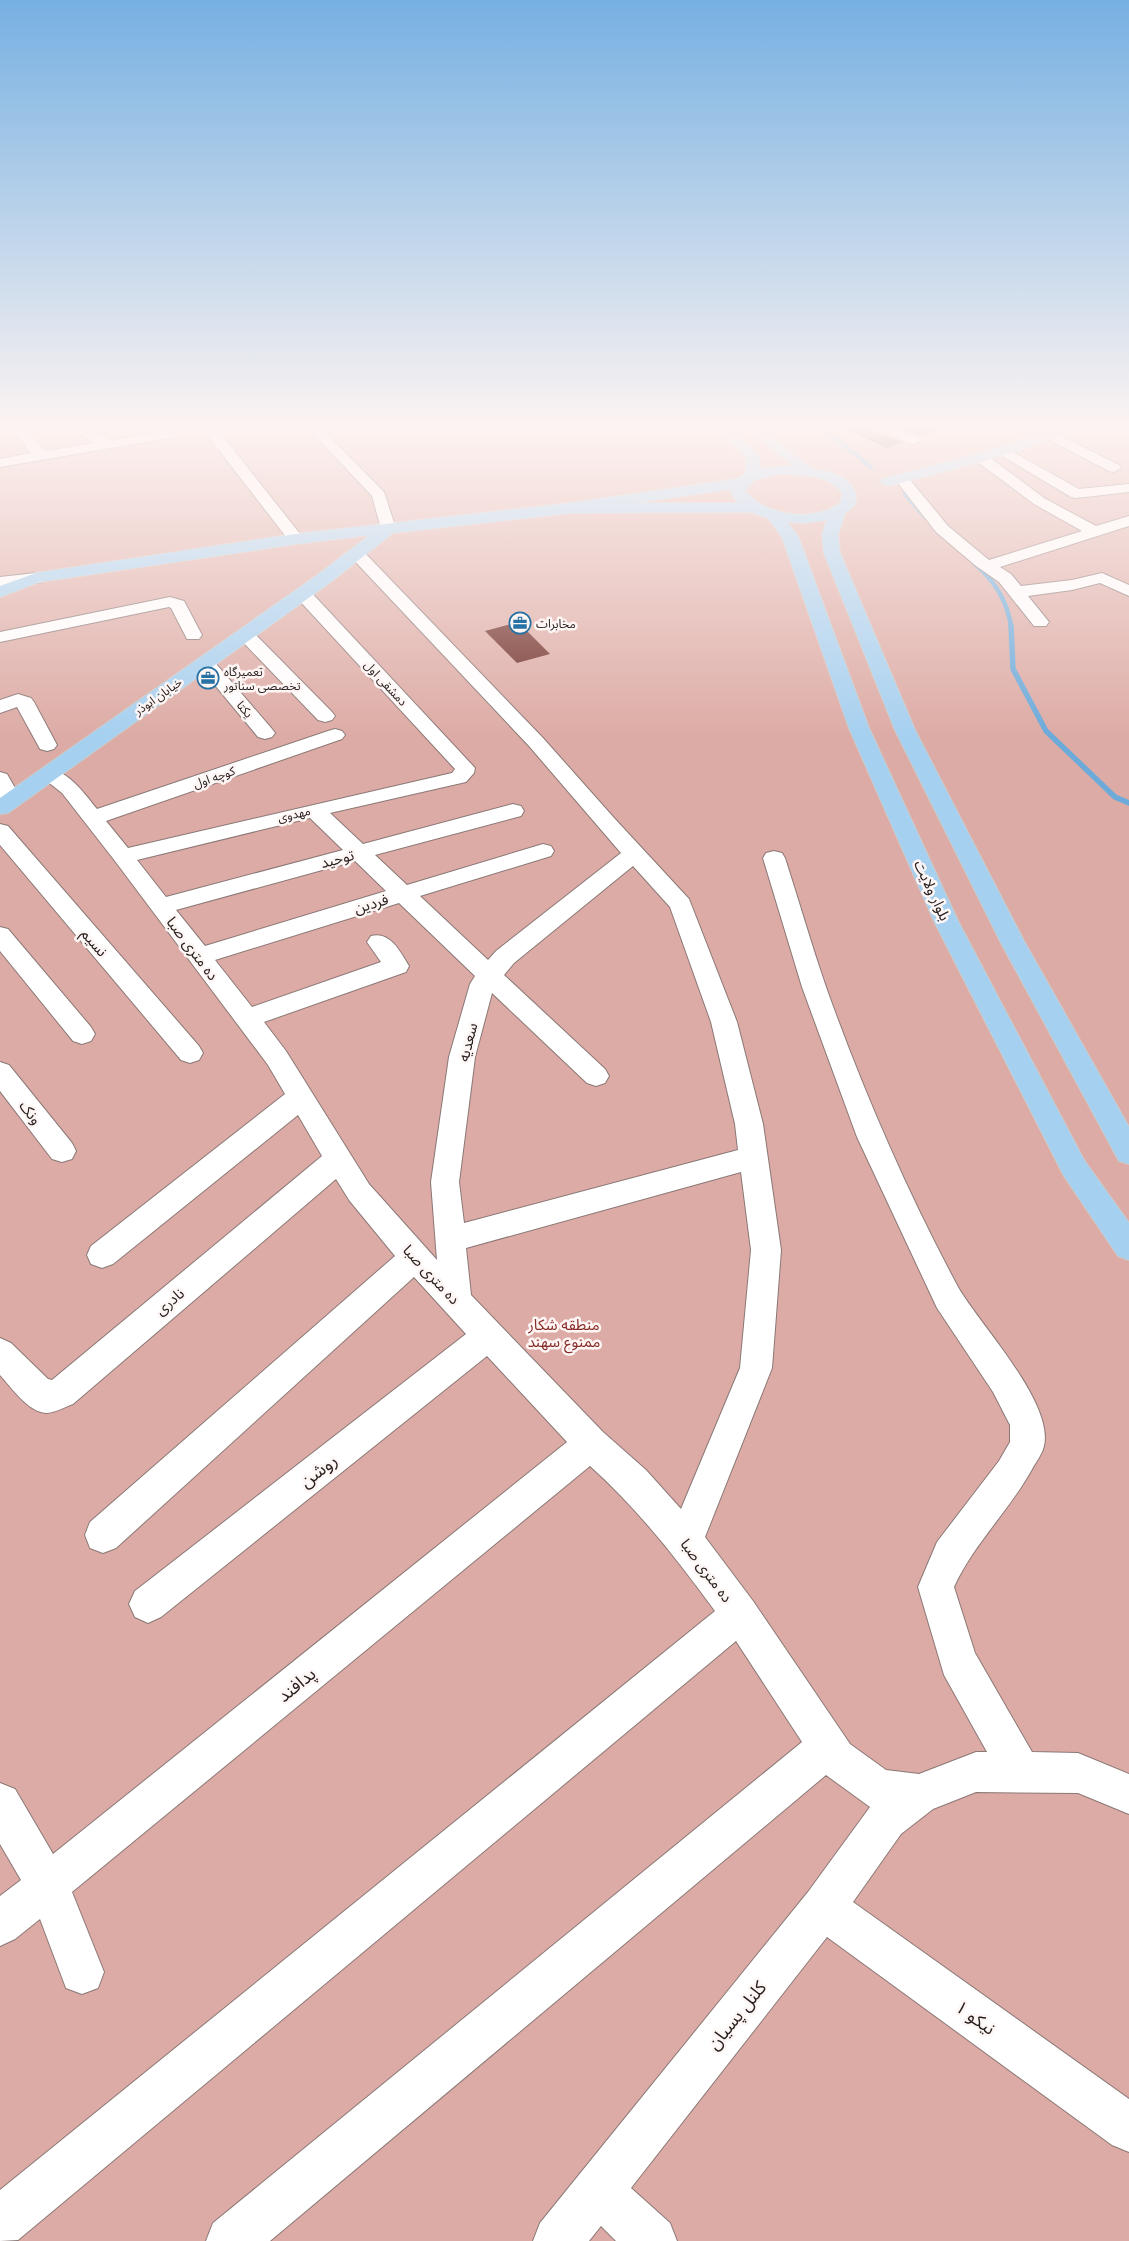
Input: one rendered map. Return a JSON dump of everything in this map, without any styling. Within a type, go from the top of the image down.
[{"type":"main road","name":"خیابان ابوذر","points":[[5,804],[47,759],[206,662],[303,594],[388,529]]},
{"type":"main road","points":[[0,592],[36,578],[296,539],[392,529]]},
{"type":"main road","name":"بلوار ولایت","points":[[784,529],[790,536],[859,728],[946,920],[1074,1168],[1129,1247]]},
{"type":"main road","points":[[833,529],[830,535],[832,553],[905,730],[1012,941],[1129,1153]]},
{"type":"main road","points":[[790,536],[809,532],[830,535]]},
{"type":"street","points":[[288,529],[296,539]]},
{"type":"street","points":[[942,529],[987,566],[1005,578],[1040,622]]},
{"type":"street","points":[[1089,529],[1095,532]]},
{"type":"street","points":[[987,566],[1106,529]]},
{"type":"street","points":[[356,553],[536,742],[634,854],[681,904],[724,1022],[749,1124],[766,1250],[756,1368],[686,1541]]},
{"type":"street","points":[[0,582],[36,578]]},
{"type":"street","points":[[1017,592],[1072,586],[1102,578],[1129,591]]},
{"type":"street","name":"دمشقی اول","points":[[303,594],[465,768],[464,774]]},
{"type":"street","points":[[0,637],[170,602],[178,605],[193,635]]},
{"type":"street","points":[[245,634],[325,716]]},
{"type":"street","name":"یکتا","points":[[206,662],[265,733]]},
{"type":"street","points":[[0,707],[18,700],[24,702],[47,759]]},
{"type":"street","name":"کوچه اول","points":[[92,818],[335,736]]},
{"type":"street","name":"ده متری صبا","points":[[47,759],[277,1058],[359,1192],[415,1258],[591,1444],[634,1482],[686,1541],[740,1614],[832,1752],[879,1790],[918,1794]]},
{"type":"street","name":"مهدوی","points":[[123,856],[314,810],[459,778],[464,774]]},
{"type":"street","points":[[0,778],[5,804]]},
{"type":"street","points":[[314,810],[596,1076]]},
{"type":"street","name":"توحید","points":[[161,906],[513,811]]},
{"type":"street","name":"نسیم","points":[[0,831],[190,1053]]},
{"type":"street","name":"فردین","points":[[199,956],[543,851]]},
{"type":"street","name":"سعدیه","points":[[456,1300],[445,1182],[462,1057],[482,984],[505,957],[634,854]]},
{"type":"street","points":[[774,858],[814,987],[871,1137],[948,1298],[1005,1381],[1027,1422],[1026,1445],[1010,1473],[976,1523],[950,1555],[936,1587],[958,1661],[1021,1773]]},
{"type":"street","points":[[0,935],[82,1034]]},
{"type":"street","points":[[247,1018],[397,966],[379,942]]},
{"type":"street","name":"ونک","points":[[0,1072],[62,1151]]},
{"type":"street","points":[[102,1254],[301,1096]]},
{"type":"street","points":[[449,1240],[753,1157]]},
{"type":"street","name":"نادری","points":[[0,1353],[36,1390],[46,1397],[61,1392],[339,1159]]},
{"type":"street","points":[[104,1535],[415,1258]]},
{"type":"street","name":"روشن","points":[[148,1604],[489,1335]]},
{"type":"street","name":"پدافند","points":[[0,1924],[591,1444]]},
{"type":"street","points":[[0,2222],[740,1614]]},
{"type":"street","points":[[231,2241],[832,1752]]},
{"type":"street","points":[[918,1794],[976,1772],[1078,1773],[1129,1794]]},
{"type":"street","name":"کلنل پسیان","points":[[558,2241],[823,1907],[886,1819],[918,1794]]},
{"type":"street","points":[[0,1804],[48,1885],[82,1972]]},
{"type":"street","name":"نیکو ۱","points":[[823,1907],[1129,2128]]},
{"type":"street","points":[[598,2190],[652,2241]]},
{"type":"green space","name":"منطقه شکار ممنوع سهند","points":[[0,529],[1129,529],[1129,2241],[0,2241]]},
{"type":"building","points":[[518,622],[550,654],[517,663],[485,631]]},
{"type":"waterway","points":[[975,564],[989,577],[999,592],[1011,626]]},
{"type":"waterway","points":[[1011,625],[1013,669],[1046,731],[1115,797],[1129,803]]},
{"type":"place","name":"مخابرات","points":[[520,623]]},
{"type":"place","name":"تعمیرگاه تخصصی سناتور","points":[[208,678]]}]
